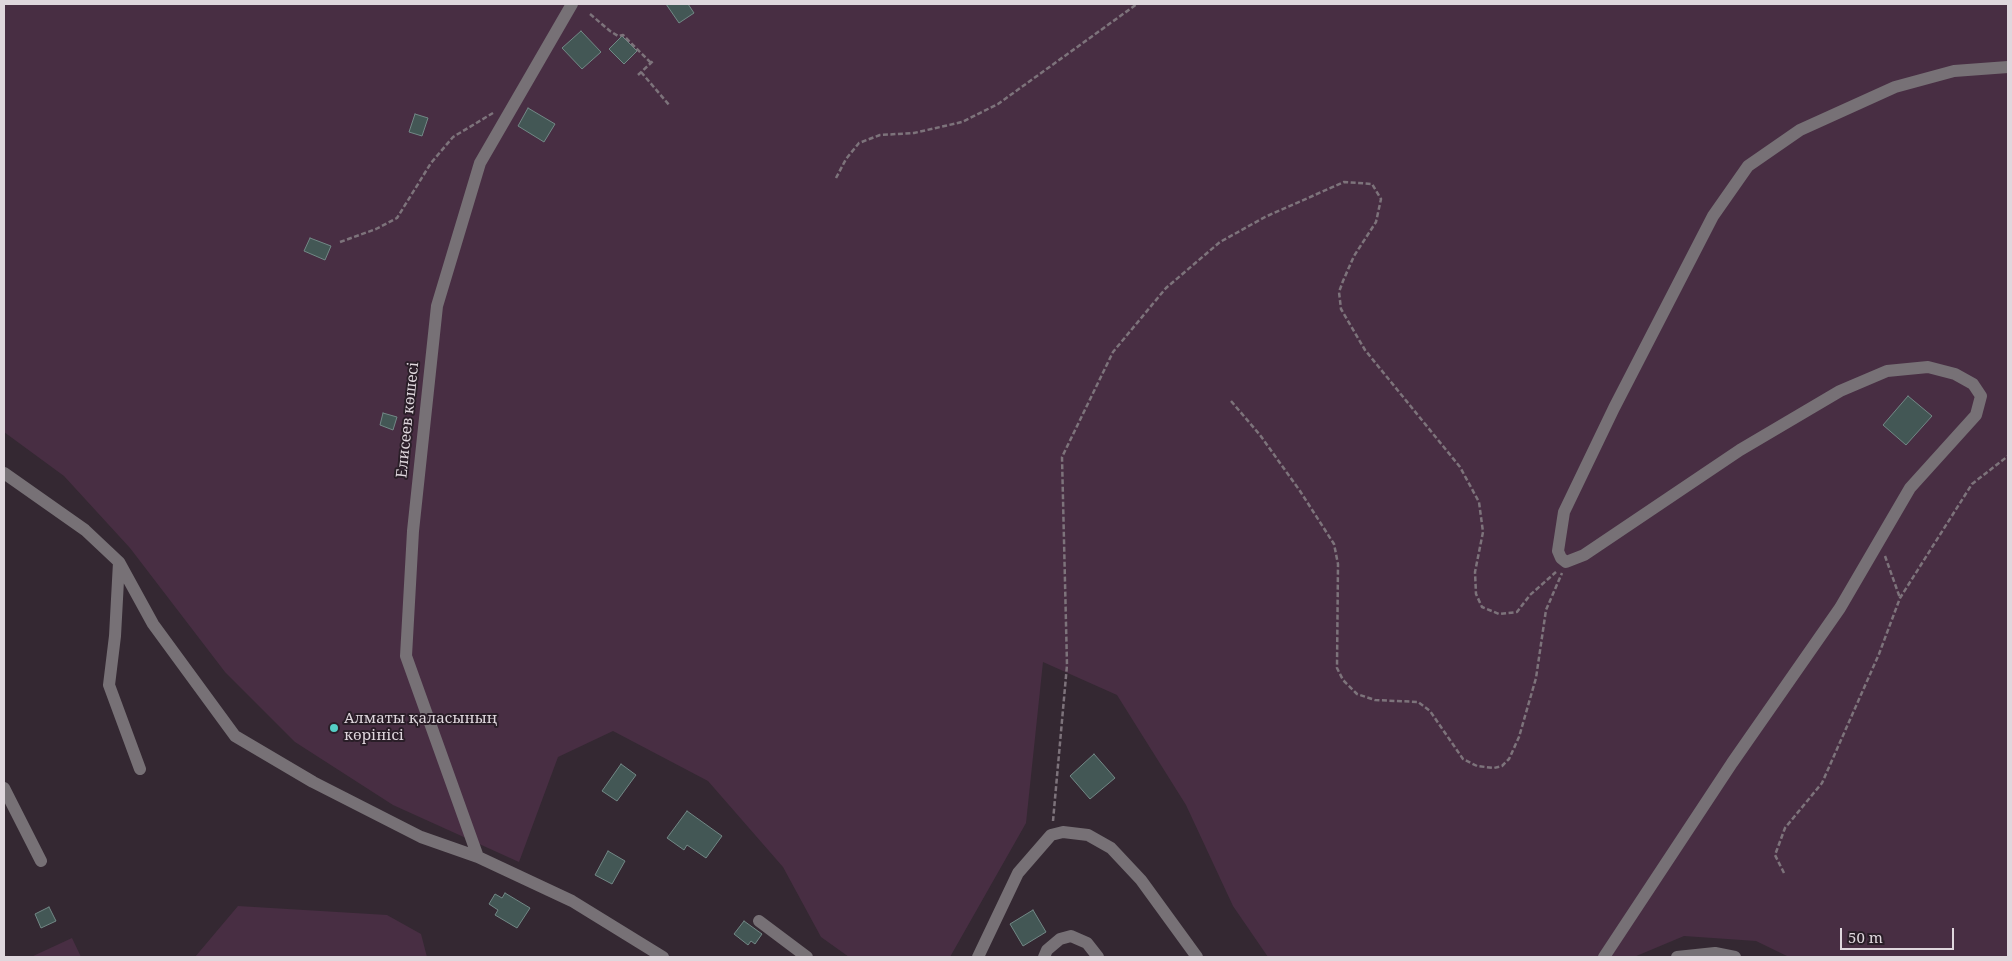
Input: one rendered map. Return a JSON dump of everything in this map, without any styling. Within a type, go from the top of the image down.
[{"type":"street","name":"Елисеев көшесі","points":[[478,857],[406,656],[413,531],[436,306],[480,163],[572,4]]},
{"type":"street","points":[[1604,957],[1732,763],[1840,608],[1910,488],[1976,415],[1982,396],[1973,384],[1955,374],[1928,367],[1887,371],[1840,391],[1740,450],[1584,556],[1566,562],[1561,558],[1558,551],[1564,512],[1614,408],[1713,216],[1748,166],[1800,130],[1895,86],[1954,71],[2008,67]]},
{"type":"street","points":[[4,473],[85,530],[119,562],[153,624],[235,736],[313,782],[421,837],[478,857],[572,901],[663,957]]},
{"type":"street","points":[[119,562],[115,636],[109,685],[140,769]]},
{"type":"street","points":[[4,788],[42,861]]},
{"type":"street","points":[[978,957],[1018,873],[1051,835],[1063,832],[1088,835],[1111,848],[1141,880],[1197,957]]},
{"type":"street","points":[[759,921],[807,957]]},
{"type":"street","points":[[1044,957],[1047,950],[1060,939],[1071,936],[1087,943],[1098,957]]},
{"type":"street","points":[[1677,957],[1715,953],[1735,957]]},
{"type":"path","points":[[836,178],[846,159],[859,143],[880,135],[914,133],[962,122],[998,104],[1137,4]]},
{"type":"path","points":[[590,14],[610,31],[618,36],[623,35],[652,62],[638,75]]},
{"type":"path","points":[[642,72],[670,106]]},
{"type":"path","points":[[340,242],[376,229],[397,218],[432,163],[453,137],[486,116],[515,103]]},
{"type":"path","points":[[1051,835],[1067,665],[1062,458],[1113,352],[1166,288],[1220,242],[1265,217],[1344,182],[1372,184],[1380,200],[1376,222],[1354,256],[1343,281],[1339,292],[1342,309],[1365,350],[1460,467],[1478,502],[1483,532],[1475,572],[1476,594],[1482,607],[1499,614],[1517,612],[1530,595],[1566,562]]},
{"type":"path","points":[[1231,401],[1260,435],[1300,491],[1334,544],[1338,564],[1336,661],[1343,680],[1357,694],[1375,700],[1418,702],[1430,711],[1463,759],[1477,766],[1494,768],[1502,766],[1509,759],[1519,737],[1536,678],[1546,610],[1566,562]]},
{"type":"path","points":[[1784,873],[1775,855],[1785,828],[1822,783],[1879,654],[1900,598],[1972,484],[2008,456]]},
{"type":"path","points":[[1877,542],[1889,563],[1900,598]]},
{"type":"shaded area","points":[[4,4],[2008,4],[2008,957],[1789,957],[1756,941],[1684,936],[1634,957],[1268,957],[1233,906],[1186,805],[1117,695],[1043,662],[1026,823],[950,957],[849,957],[821,937],[783,867],[708,781],[613,731],[558,757],[519,862],[393,805],[295,742],[225,672],[130,548],[64,476],[4,432]]},
{"type":"shaded area","points":[[238,906],[387,915],[421,934],[427,957],[195,957]]},
{"type":"shaded area","points":[[72,938],[81,957],[31,957]]},
{"type":"building","points":[[666,4],[688,4],[694,13],[679,23]]},
{"type":"building","points":[[581,31],[601,52],[582,69],[562,48]]},
{"type":"building","points":[[622,36],[637,51],[624,64],[609,49]]},
{"type":"building","points":[[528,108],[555,124],[544,142],[518,126]]},
{"type":"building","points":[[415,114],[428,118],[422,136],[409,132]]},
{"type":"building","points":[[310,238],[331,246],[325,260],[304,251]]},
{"type":"building","points":[[1908,396],[1932,416],[1906,445],[1883,425]]},
{"type":"building","points":[[383,413],[397,417],[393,430],[380,425]]},
{"type":"building","points":[[1094,754],[1115,778],[1090,799],[1070,776]]},
{"type":"building","points":[[621,764],[636,775],[617,801],[602,791]]},
{"type":"building","points":[[687,811],[722,836],[706,858],[687,845],[684,850],[667,838]]},
{"type":"building","points":[[608,851],[625,861],[612,884],[595,875]]},
{"type":"building","points":[[505,893],[530,908],[517,928],[495,915],[498,910],[489,904],[495,894],[502,898]]},
{"type":"building","points":[[49,907],[56,921],[41,928],[35,914]]},
{"type":"building","points":[[1033,910],[1046,932],[1023,946],[1010,924]]},
{"type":"building","points":[[744,921],[762,934],[755,944],[751,941],[748,945],[734,934]]},
{"type":"place","name":"Алматы қаласының көрінісі","points":[[334,728]]}]
